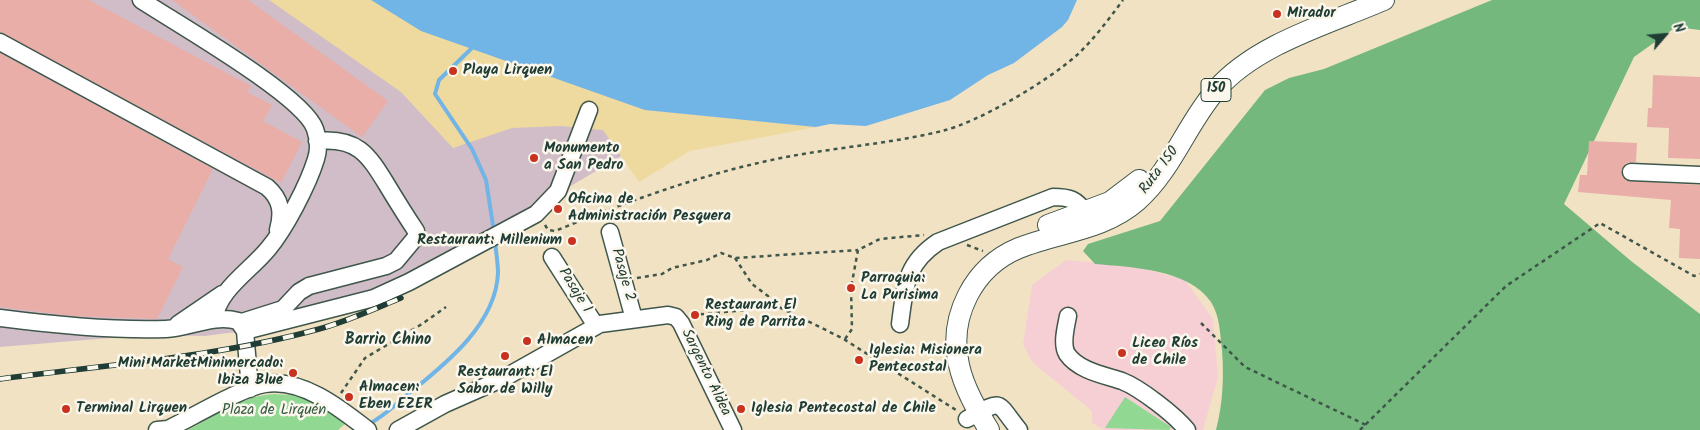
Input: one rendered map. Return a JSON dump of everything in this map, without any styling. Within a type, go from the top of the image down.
[{"type":"main road","name":"Ruta 150","points":[[989,430],[973,420],[950,378],[945,352],[950,304],[959,283],[971,265],[986,252],[1021,234],[1086,213],[1122,195],[1143,175],[1199,91],[1230,60],[1266,37],[1353,0]]},
{"type":"main road","name":"Ruta 150","points":[[973,420],[962,376],[956,339],[963,304],[983,272],[999,259],[1019,248],[1100,223],[1124,211],[1157,180],[1206,103],[1238,69],[1276,46],[1384,0]]},
{"type":"street","points":[[141,0],[288,96],[309,116],[316,130],[316,160],[288,218],[263,254],[226,291],[216,306],[214,319]]},
{"type":"street","points":[[0,42],[267,187],[276,195],[282,218],[277,235]]},
{"type":"street","points":[[243,330],[374,298],[409,282],[536,214],[558,191],[589,110]]},
{"type":"street","points":[[243,330],[283,309],[299,292],[309,286],[396,261],[416,237],[416,231],[370,158],[350,144],[335,139],[317,140]]},
{"type":"street","points":[[1631,172],[1700,175]]},
{"type":"street","points":[[276,195],[290,191],[309,176]]},
{"type":"street","points":[[900,324],[906,283],[914,262],[923,252],[947,238],[1053,197],[1070,197],[1079,203],[1086,213]]},
{"type":"street","name":"Pasaje 2","points":[[610,232],[634,318]]},
{"type":"street","name":"Pasaje 1","points":[[552,256],[596,326]]},
{"type":"street","points":[[168,329],[226,291]]},
{"type":"street","points":[[398,430],[445,404],[504,378],[605,322],[668,315],[676,317]]},
{"type":"street","points":[[1068,316],[1064,344],[1067,354],[1079,365],[1101,376],[1123,381],[1136,389],[1180,422],[1186,430]]},
{"type":"street","name":"Sargento Aldea","points":[[676,317],[732,430]]},
{"type":"street","points":[[0,318],[43,324],[168,329],[214,319],[231,319],[243,330],[250,389]]},
{"type":"street","points":[[165,430],[250,389],[265,384],[281,384],[300,389],[333,404],[368,430]]},
{"type":"street","points":[[973,420],[994,405],[1002,407],[1019,430]]},
{"type":"path","points":[[536,214],[548,230],[555,231],[631,200],[768,160],[944,130],[983,115],[1028,89],[1076,56],[1123,0]]},
{"type":"path","points":[[1360,430],[1506,286],[1600,223],[1694,276],[1700,274]]},
{"type":"path","points":[[624,280],[662,274],[687,262],[707,260],[721,254],[735,258],[858,250],[880,239],[935,234],[986,252]]},
{"type":"path","points":[[845,339],[852,329],[851,288],[858,250]]},
{"type":"path","points":[[735,258],[752,284],[768,296],[768,307]]},
{"type":"path","points":[[333,404],[365,358],[446,307]]},
{"type":"path","points":[[676,317],[768,307],[779,308],[845,339],[973,420]]},
{"type":"path","points":[[1201,323],[1245,366],[1366,425]]},
{"type":"shaded area","points":[[0,0],[371,0],[645,110],[816,127],[645,142],[390,293],[236,332],[205,336],[146,335],[0,347]]},
{"type":"shaded area","name":"Liceo Ríos de Chile","points":[[1066,260],[1135,266],[1185,280],[1213,319],[1218,377],[1203,430],[1104,430],[1092,423],[1092,411],[1032,362],[1023,344],[1032,285]]},
{"type":"green space","points":[[1492,0],[1700,0],[1700,30],[1676,27],[1634,57],[1564,204],[1631,261],[1700,314],[1700,430],[1216,430],[1222,400],[1223,360],[1218,319],[1211,302],[1201,291],[1174,276],[1141,269],[1095,264],[1083,251],[1088,244],[1160,221],[1265,90],[1289,78],[1324,69]]},
{"type":"green space","name":"Plaza de Lirquén","points":[[274,394],[301,396],[346,423],[338,430],[188,430],[240,402]]},
{"type":"green space","points":[[1125,397],[1171,427],[1169,430],[1105,428]]},
{"type":"sand","name":"Playa Lirquen","points":[[269,0],[387,0],[476,50],[645,110],[816,127],[690,151],[639,182],[603,130],[561,126],[512,128],[453,148],[401,92]]},
{"type":"water","points":[[371,0],[1077,0],[1068,20],[1062,27],[1014,63],[988,75],[950,100],[866,126],[830,124],[816,127],[645,110],[421,31]]},
{"type":"building","points":[[0,0],[89,0],[251,86],[247,92],[272,105],[263,121],[302,142],[281,183],[0,32]]},
{"type":"building","points":[[172,0],[248,0],[388,101],[362,137]]},
{"type":"building","points":[[0,53],[213,169],[168,259],[183,267],[157,319],[73,316],[0,307]]},
{"type":"building","points":[[1653,75],[1700,77],[1700,159],[1668,158],[1669,128],[1647,127],[1648,108],[1652,108]]},
{"type":"building","points":[[1589,141],[1637,143],[1636,162],[1626,163],[1621,171],[1626,181],[1700,185],[1700,259],[1679,258],[1680,229],[1669,228],[1671,200],[1578,192],[1580,175],[1587,175]]},
{"type":"waterway","points":[[471,49],[439,80],[435,94],[472,149],[486,180],[494,232]]},
{"type":"waterway","points":[[369,424],[386,413],[455,354],[479,325],[489,308],[495,291],[498,273],[495,242]]},
{"type":"railway","points":[[0,379],[161,359],[281,339],[330,326],[401,298]]},
{"type":"place","name":"Mirador","points":[[1277,14]]},
{"type":"place","name":"Playa Lirquen","points":[[453,71]]},
{"type":"place","name":"Monumento a San Pedro","points":[[534,158]]},
{"type":"place","name":"Oficina de Administración Pesquera","points":[[558,209]]},
{"type":"place","name":"Restaurant: Millenium","points":[[572,241]]},
{"type":"place","name":"Parroquia: La Purisima","points":[[851,288]]},
{"type":"place","name":"Restaurant El Ring de Parrita","points":[[695,315]]},
{"type":"place","name":"Almacen","points":[[527,341]]},
{"type":"place","name":"Liceo Ríos de Chile","points":[[1122,353]]},
{"type":"place","name":"Restaurant: El Sabor de Willy","points":[[505,356]]},
{"type":"place","name":"Iglesia: Misionera Pentecostal","points":[[859,360]]},
{"type":"place","name":"Mini MarketMinimercado: Ibiza Blue","points":[[293,373]]},
{"type":"place","name":"Almacen: Eben EZER","points":[[349,397]]},
{"type":"place","name":"Terminal Lirquen","points":[[66,409]]},
{"type":"place","name":"Iglesia Pentecostal de Chile","points":[[741,409]]},
{"type":"district","name":"Barrio Chino","points":[[388,341]]}]
